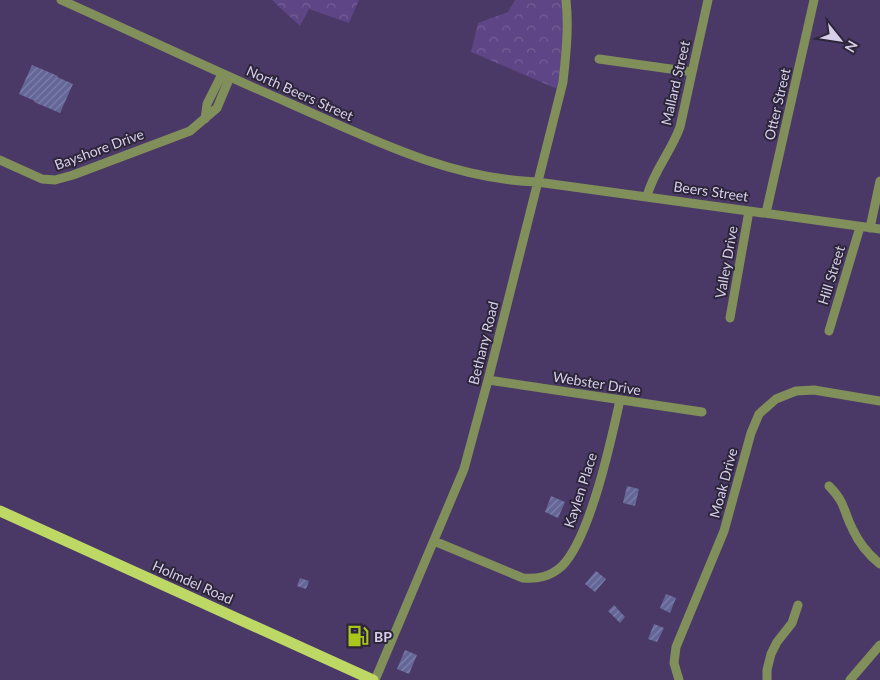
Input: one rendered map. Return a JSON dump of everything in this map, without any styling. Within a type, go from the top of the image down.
[{"type":"main road","name":"Holmdel Road","points":[[0,512],[374,680]]},
{"type":"street","name":"North Beers Street","points":[[61,0],[226,76],[408,154],[468,172],[537,182]]},
{"type":"street","name":"Bethany Road","points":[[374,680],[464,469],[563,82],[567,54],[568,23],[566,0]]},
{"type":"street","name":"Mallard Street","points":[[647,196],[653,177],[677,136],[708,0]]},
{"type":"street","name":"Otter Street","points":[[766,213],[814,0]]},
{"type":"street","points":[[599,59],[692,72]]},
{"type":"street","name":"Bayshore Drive","points":[[0,160],[42,179],[55,180],[73,175],[190,130],[216,108],[226,76]]},
{"type":"street","points":[[870,228],[880,181]]},
{"type":"street","name":"Beers Street","points":[[537,182],[647,196],[860,228],[880,229]]},
{"type":"street","name":"Valley Drive","points":[[730,318],[749,211]]},
{"type":"street","name":"Hill Street","points":[[829,331],[860,228]]},
{"type":"street","name":"Webster Drive","points":[[488,380],[702,412]]},
{"type":"street","name":"Moak Drive","points":[[678,680],[674,663],[676,648],[724,531],[750,433],[759,414],[786,393],[801,390],[814,390],[880,401]]},
{"type":"street","name":"Kaylen Place","points":[[434,542],[523,578],[546,576],[561,567],[574,549],[589,516],[620,400]]},
{"type":"street","points":[[829,486],[843,503],[847,518],[858,540],[880,564]]},
{"type":"street","points":[[767,680],[767,670],[771,654],[776,642],[792,623],[798,605]]},
{"type":"street","points":[[850,680],[880,645]]},
{"type":"green space","points":[[272,0],[359,0],[349,23],[309,9],[300,26]]},
{"type":"green space","points":[[515,0],[567,0],[562,91],[471,52],[478,23],[508,12]]},
{"type":"building","points":[[32,65],[73,84],[60,113],[19,94]]},
{"type":"building","points":[[627,486],[639,489],[635,506],[623,503]]},
{"type":"building","points":[[551,496],[565,502],[558,518],[545,512]]},
{"type":"building","points":[[596,571],[606,579],[595,592],[585,584]]},
{"type":"building","points":[[300,578],[309,581],[306,589],[297,586]]},
{"type":"building","points":[[666,594],[676,598],[670,613],[660,608]]},
{"type":"building","points":[[614,605],[625,617],[620,623],[608,611]]},
{"type":"building","points":[[654,624],[664,628],[657,642],[648,639]]},
{"type":"building","name":"BP","points":[[356,626],[367,630],[360,647],[349,642]]},
{"type":"building","points":[[405,650],[417,655],[409,674],[397,669]]},
{"type":"place","name":"BP","points":[[358,636]]}]
